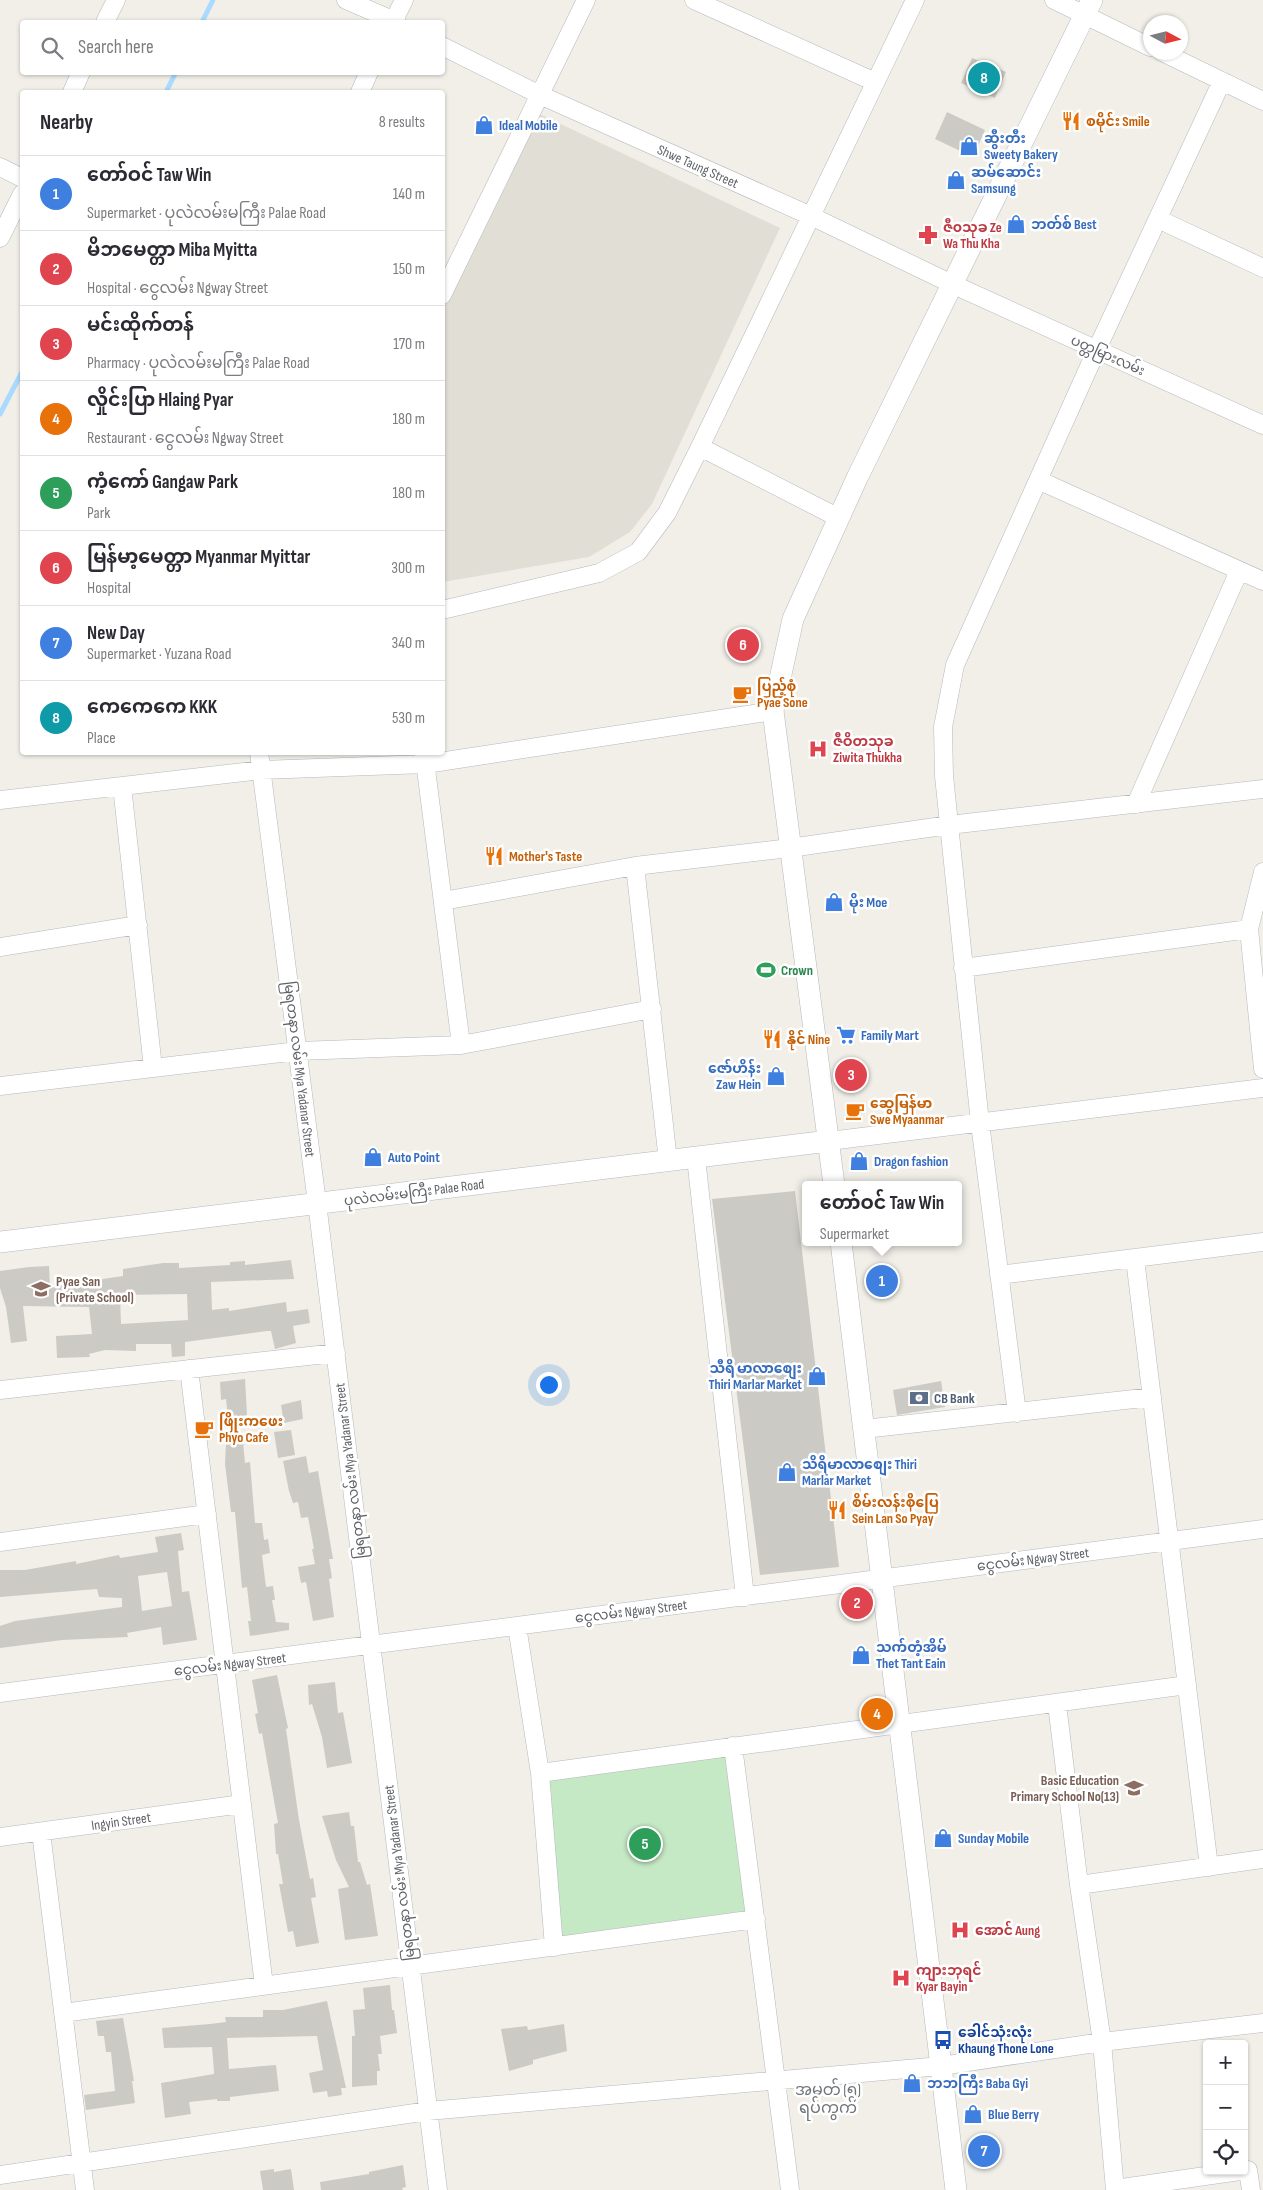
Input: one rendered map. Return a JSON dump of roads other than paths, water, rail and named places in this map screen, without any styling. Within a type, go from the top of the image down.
[{"type":"street","points":[[106,20],[116,0]]},
{"type":"street","points":[[346,0],[390,20]]},
{"type":"street","points":[[395,20],[404,0]]},
{"type":"street","points":[[445,289],[586,0]]},
{"type":"street","points":[[694,0],[876,82]]},
{"type":"street","points":[[445,609],[599,573],[638,552],[667,513],[915,0]]},
{"type":"street","points":[[1054,0],[1088,8],[1143,43]]},
{"type":"street","points":[[833,1181],[773,711],[793,619],[838,518],[954,285],[1088,8]]},
{"type":"street","name":"Shwe Taung Street","points":[[445,48],[540,95],[811,216],[954,285]]},
{"type":"street","points":[[1179,60],[1263,101]]},
{"type":"street","points":[[73,90],[80,75]]},
{"type":"street","points":[[361,90],[368,75]]},
{"type":"street","points":[[1017,1412],[980,1124],[963,968],[948,825],[943,727],[955,665],[1097,349],[1222,81]]},
{"type":"street","points":[[0,167],[20,177]]},
{"type":"street","points":[[0,238],[20,198]]},
{"type":"street","points":[[1158,219],[1263,268]]},
{"type":"street","name":"ပတ္တမြားလမ်း","points":[[954,285],[1263,425]]},
{"type":"street","points":[[700,447],[838,518]]},
{"type":"street","points":[[1038,480],[1263,582]]},
{"type":"street","points":[[1136,804],[1239,571]]},
{"type":"street","points":[[0,800],[122,786],[260,761],[425,758],[773,711]]},
{"type":"street","points":[[425,758],[461,1045]]},
{"type":"street","name":"မြရတနာ လမ်း Mya Yadanar Street","points":[[260,761],[318,1203],[438,2190]]},
{"type":"street","points":[[122,786],[153,1068]]},
{"type":"street","points":[[443,901],[635,866],[790,848],[948,825],[1263,789]]},
{"type":"street","points":[[635,866],[668,1161]]},
{"type":"street","points":[[1263,872],[1249,929],[1263,1069]]},
{"type":"street","points":[[0,947],[138,925]]},
{"type":"street","points":[[963,968],[1249,929]]},
{"type":"street","points":[[0,1086],[298,1051],[461,1045],[652,1009]]},
{"type":"street","points":[[828,1142],[1263,1088]]},
{"type":"street","name":"ပုလဲလမ်းမကြီး Palae Road","points":[[0,1242],[828,1142]]},
{"type":"street","points":[[696,1158],[745,1597]]},
{"type":"street","points":[[999,1275],[1263,1242]]},
{"type":"street","points":[[841,1246],[956,2190]]},
{"type":"street","points":[[1134,1259],[1209,1867]]},
{"type":"street","points":[[0,1390],[336,1353]]},
{"type":"street","points":[[190,1369],[264,1986]]},
{"type":"street","points":[[864,1429],[1152,1397]]},
{"type":"street","points":[[0,1541],[207,1514]]},
{"type":"street","name":"ငွေလမ်း Ngway Street","points":[[0,1694],[1263,1529]]},
{"type":"street","points":[[516,1626],[540,1773],[554,1947]]},
{"type":"street","points":[[540,1773],[733,1746],[900,1726],[1187,1685]]},
{"type":"street","points":[[1058,1704],[1079,1885],[1102,2042],[1115,2189],[1249,2170],[1250,2190]]},
{"type":"street","points":[[733,1746],[778,2082],[790,2190]]},
{"type":"street","name":"Ingyin Street","points":[[0,1838],[242,1804]]},
{"type":"street","points":[[41,1832],[85,2190]]},
{"type":"street","points":[[1079,1885],[1263,1859]]},
{"type":"street","points":[[63,2013],[756,1920]]},
{"type":"street","points":[[0,2176],[428,2111],[778,2082],[941,2066],[1102,2042],[1263,2023]]},
{"type":"waterway","points":[[203,20],[213,0]]},
{"type":"waterway","points":[[167,90],[174,75]]},
{"type":"waterway","points":[[0,414],[20,376]]},
{"type":"place","name":"ကေကေကေ KKK","points":[[984,78]]},
{"type":"place","name":"စမိုင်း Smile","points":[[1071,121]]},
{"type":"place","name":"Ideal Mobile","points":[[484,125]]},
{"type":"place","name":"ဆွီးတီး Sweety Bakery","points":[[969,146]]},
{"type":"place","name":"ဆမ်ဆောင်း Samsung","points":[[956,180]]},
{"type":"place","name":"ဘတ်စ် Best","points":[[1016,224]]},
{"type":"place","name":"ဇီ၀သုခ Ze Wa Thu Kha","points":[[928,235]]},
{"type":"place","name":"မြန်မာ့မေတ္တာ Myanmar Myittar","points":[[743,645]]},
{"type":"place","name":"ပြည့်စုံ Pyae Sone","points":[[742,694]]},
{"type":"place","name":"ဇီဝိတသုခ Ziwita Thukha","points":[[818,749]]},
{"type":"place","name":"Mother's Taste","points":[[494,856]]},
{"type":"place","name":"မိုး Moe","points":[[834,902]]},
{"type":"place","name":"Crown","points":[[766,970]]},
{"type":"place","name":"Family Mart","points":[[846,1035]]},
{"type":"place","name":"နိုင် Nine","points":[[772,1039]]},
{"type":"place","name":"မင်းထိုက်တန်","points":[[851,1075]]},
{"type":"place","name":"ဇော်ဟိန်း Zaw Hein","points":[[776,1076]]},
{"type":"place","name":"ဆွေမြန်မာ Swe Myaanmar","points":[[855,1111]]},
{"type":"place","name":"Auto Point","points":[[373,1157]]},
{"type":"place","name":"Dragon fashion","points":[[859,1161]]},
{"type":"place","name":"တော်ဝင် Taw Win","points":[[882,1281]]},
{"type":"place","name":"Pyae San (Private School)","points":[[41,1289]]},
{"type":"place","name":"သီရိ မာလာစျေး Thiri Marlar Market","points":[[817,1376]]},
{"type":"place","name":"CB Bank","points":[[919,1398]]},
{"type":"place","name":"ဖြိုးကဖေး Phyo Cafe","points":[[204,1429]]},
{"type":"place","name":"သိရိမာလာစျေး Thiri Marlar Market","points":[[787,1472]]},
{"type":"place","name":"စိမ်းလန်းစိုပြေ Sein Lan So Pyay","points":[[837,1510]]},
{"type":"place","name":"မိဘမေတ္တာ Miba Myitta","points":[[857,1603]]},
{"type":"place","name":"သက်တံ့အိမ် Thet Tant Eain","points":[[861,1655]]},
{"type":"place","name":"လှိုင်းပြာ Hlaing Pyar","points":[[877,1714]]},
{"type":"place","name":"Basic Education Primary School No(13)","points":[[1134,1788]]},
{"type":"place","name":"Sunday Mobile","points":[[943,1838]]},
{"type":"place","name":"ကံ့ကော် Gangaw Park","points":[[645,1844]]},
{"type":"place","name":"အောင် Aung","points":[[960,1930]]},
{"type":"place","name":"ကျားဘုရင် Kyar Bayin","points":[[901,1978]]},
{"type":"place","name":"ခေါင်သုံးလုံး Khaung Thone Lone","points":[[943,2040]]},
{"type":"place","name":"ဘဘကြီး Baba Gyi","points":[[912,2083]]},
{"type":"place","name":"Blue Berry","points":[[973,2114]]},
{"type":"place","name":"New Day","points":[[984,2151]]},
{"type":"district","name":"အမှတ် (၅) ရပ်ကွက်","points":[[828,2098]]}]
